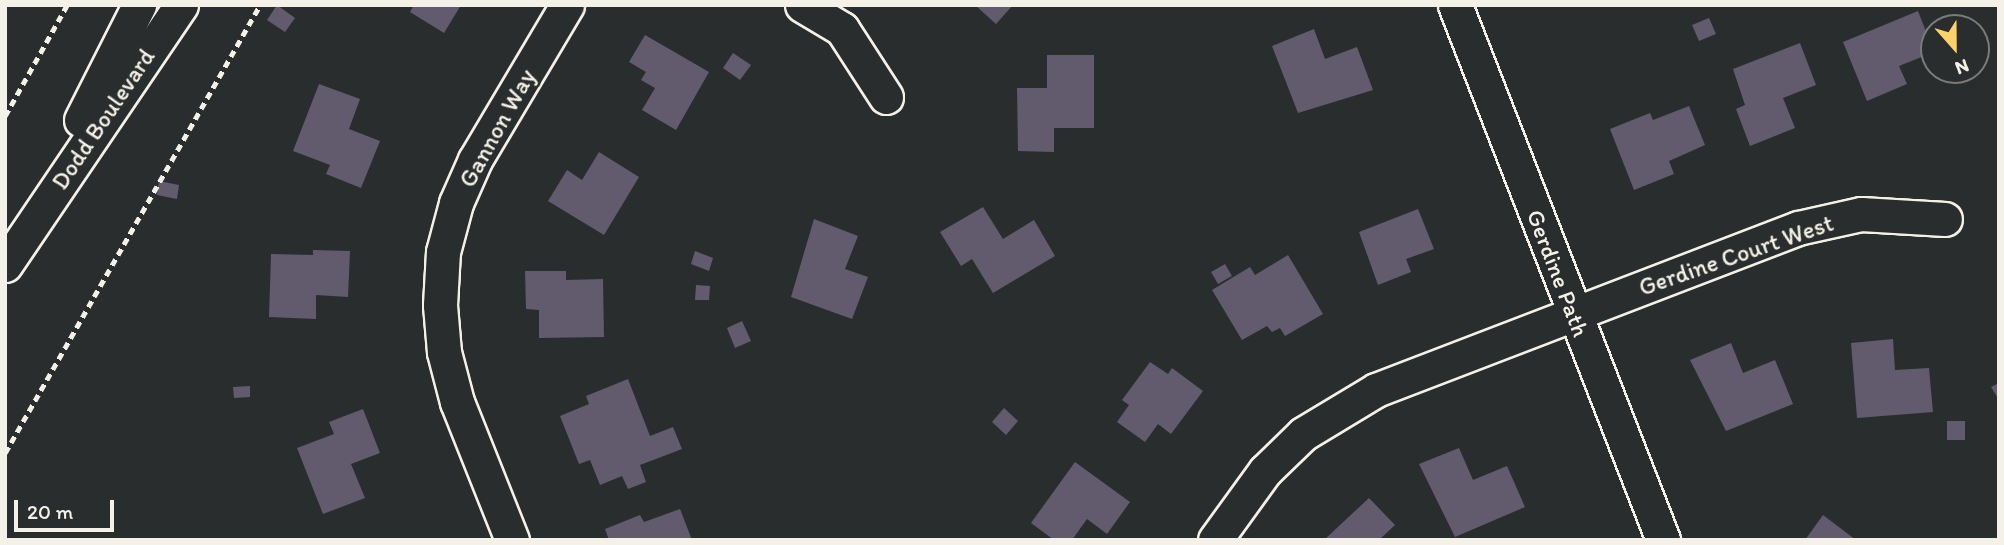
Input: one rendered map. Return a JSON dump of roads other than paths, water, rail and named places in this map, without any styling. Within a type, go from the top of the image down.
[{"type":"street","name":"Dodd Boulevard","points":[[25,232],[139,5]]},
{"type":"street","name":"Dodd Boulevard","points":[[5,265],[181,5]]},
{"type":"street","name":"Gannon Way","points":[[512,540],[457,402],[444,352],[440,305],[443,252],[456,203],[475,160],[567,5]]},
{"type":"street","points":[[802,5],[842,29],[886,97]]},
{"type":"street","name":"Gerdine Path","points":[[1455,5],[1663,540]]},
{"type":"street","name":"Gerdine Court West","points":[[1215,540],[1265,471],[1303,433],[1376,390],[1798,228],[1861,214],[1945,219]]}]
